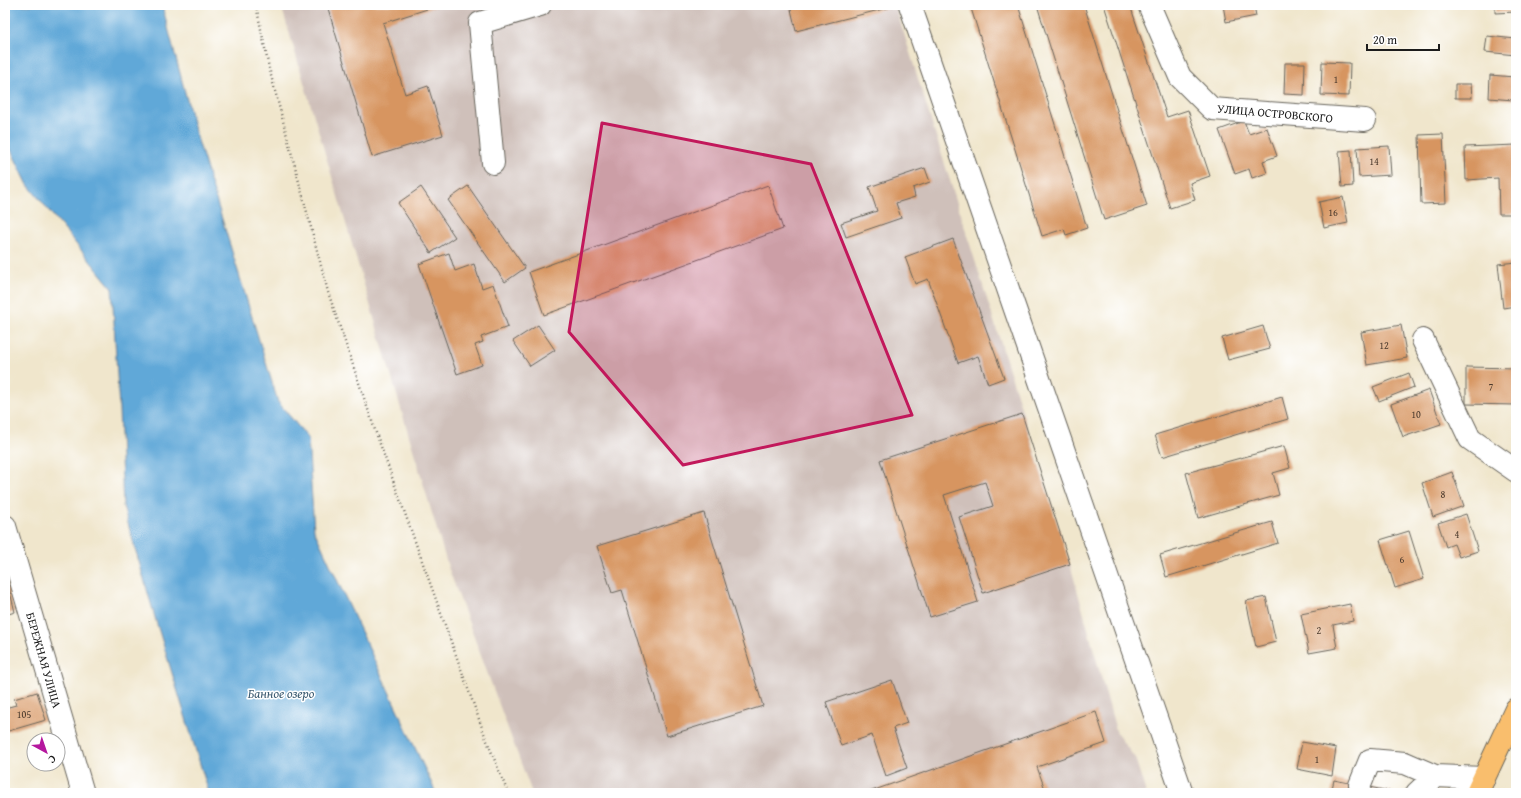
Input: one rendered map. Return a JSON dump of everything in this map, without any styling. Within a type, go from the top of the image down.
[{"type":"main road","points":[[1481,786],[1516,709]]},
{"type":"street","points":[[493,163],[480,23],[540,5]]},
{"type":"street","points":[[910,5],[1182,793]]},
{"type":"street","name":"УЛИЦА ОСТРОВСКОГО","points":[[1149,5],[1180,77],[1212,109],[1365,120]]},
{"type":"street","points":[[1422,340],[1470,439],[1516,471]]},
{"type":"street","name":"БЕРЕЖНАЯ УЛИЦА","points":[[5,526],[83,793]]},
{"type":"street","points":[[1360,785],[1370,760],[1405,763],[1435,776],[1481,786]]},
{"type":"street","points":[[1417,793],[1435,776]]},
{"type":"path","points":[[256,5],[269,68],[328,292],[375,430],[485,736],[508,793]]},
{"type":"highlighted area","points":[[602,123],[811,164],[912,415],[683,465],[569,332]]},
{"type":"shaded area","points":[[281,5],[895,5],[1070,564],[1117,734],[1135,758],[1146,793],[532,793],[448,567]]},
{"type":"water","name":"Банное озеро","points":[[5,5],[162,5],[196,134],[278,402],[308,438],[314,530],[436,793],[209,793],[156,621],[123,506],[112,288],[28,185],[5,138]]},
{"type":"building","points":[[327,5],[440,5],[383,23],[405,94],[428,86],[443,135],[372,157]]},
{"type":"building","points":[[790,5],[895,5],[895,6],[796,31]]},
{"type":"building","points":[[970,5],[1018,5],[1087,228],[1066,235],[1064,229],[1042,236]]},
{"type":"building","points":[[1037,5],[1084,5],[1147,206],[1104,220]]},
{"type":"building","points":[[1104,5],[1130,5],[1167,117],[1188,110],[1210,176],[1190,183],[1195,200],[1170,208]]},
{"type":"building","points":[[1223,5],[1254,5],[1256,16],[1226,22]]},
{"type":"building","points":[[1495,5],[1516,5],[1516,12],[1495,13]]},
{"type":"building","points":[[1487,36],[1516,39],[1516,55],[1485,52]]},
{"type":"building","points":[[1322,62],[1350,63],[1349,96],[1321,95]]},
{"type":"building","points":[[1285,63],[1305,63],[1304,95],[1284,94]]},
{"type":"building","points":[[1490,75],[1514,77],[1513,100],[1489,98]]},
{"type":"building","points":[[1455,84],[1471,84],[1472,98],[1455,98]]},
{"type":"building","points":[[1244,121],[1249,134],[1267,128],[1277,156],[1263,161],[1267,173],[1252,178],[1249,169],[1235,174],[1219,130]]},
{"type":"building","points":[[1443,134],[1446,203],[1421,204],[1419,135]]},
{"type":"building","points":[[1516,145],[1516,214],[1499,214],[1498,178],[1466,180],[1465,147]]},
{"type":"building","points":[[1389,146],[1391,175],[1359,177],[1357,148]]},
{"type":"building","points":[[1351,150],[1353,186],[1342,187],[1339,151]]},
{"type":"building","points":[[925,168],[930,182],[913,188],[915,197],[896,203],[901,218],[846,237],[841,223],[877,211],[869,187]]},
{"type":"building","points":[[768,185],[783,229],[544,315],[529,272]]},
{"type":"building","points":[[468,186],[525,268],[505,282],[448,200]]},
{"type":"building","points":[[421,187],[455,237],[431,253],[398,203]]},
{"type":"building","points":[[1343,197],[1348,223],[1324,228],[1319,202]]},
{"type":"building","points":[[953,239],[1004,378],[988,384],[978,356],[958,363],[928,279],[915,284],[905,257]]},
{"type":"building","points":[[449,253],[455,271],[474,264],[482,288],[493,284],[508,327],[481,337],[483,342],[475,345],[482,365],[457,374],[419,264]]},
{"type":"building","points":[[1516,262],[1516,306],[1503,308],[1498,264]]},
{"type":"building","points":[[538,325],[555,350],[530,366],[513,341]]},
{"type":"building","points":[[1401,325],[1407,358],[1367,365],[1361,332]]},
{"type":"building","points":[[1263,326],[1270,349],[1228,360],[1222,338]]},
{"type":"building","points":[[1466,367],[1516,368],[1516,405],[1466,404]]},
{"type":"building","points":[[1409,373],[1414,387],[1379,401],[1373,387]]},
{"type":"building","points":[[1429,390],[1441,424],[1403,437],[1391,404]]},
{"type":"building","points":[[1282,397],[1288,419],[1162,457],[1155,435]]},
{"type":"building","points":[[1022,414],[1070,564],[983,593],[959,517],[993,506],[985,482],[944,495],[978,602],[930,617],[880,460]]},
{"type":"building","points":[[1284,446],[1290,468],[1273,473],[1279,495],[1198,518],[1186,473]]},
{"type":"building","points":[[1452,472],[1464,506],[1433,517],[1422,483]]},
{"type":"building","points":[[704,513],[763,706],[667,736],[622,590],[612,593],[597,546]]},
{"type":"building","points":[[1466,514],[1478,551],[1459,557],[1454,544],[1446,547],[1438,523]]},
{"type":"building","points":[[1272,522],[1278,543],[1166,577],[1160,555]]},
{"type":"building","points":[[1409,531],[1424,579],[1395,588],[1380,540]]},
{"type":"building","points":[[5,584],[8,584],[15,612],[5,615]]},
{"type":"building","points":[[1266,597],[1276,642],[1256,647],[1246,601]]},
{"type":"building","points":[[1350,604],[1353,621],[1333,625],[1337,648],[1309,653],[1301,614]]},
{"type":"building","points":[[892,680],[907,723],[893,728],[907,768],[886,776],[872,735],[841,746],[826,702]]},
{"type":"building","points":[[37,692],[46,720],[5,732],[5,708],[16,705],[14,699]]},
{"type":"building","points":[[1096,712],[1106,743],[1037,767],[1046,792],[1045,793],[866,793]]},
{"type":"building","points":[[1302,742],[1336,748],[1332,776],[1297,769]]},
{"type":"building","points":[[1334,780],[1394,792],[1394,793],[1331,793]]}]
